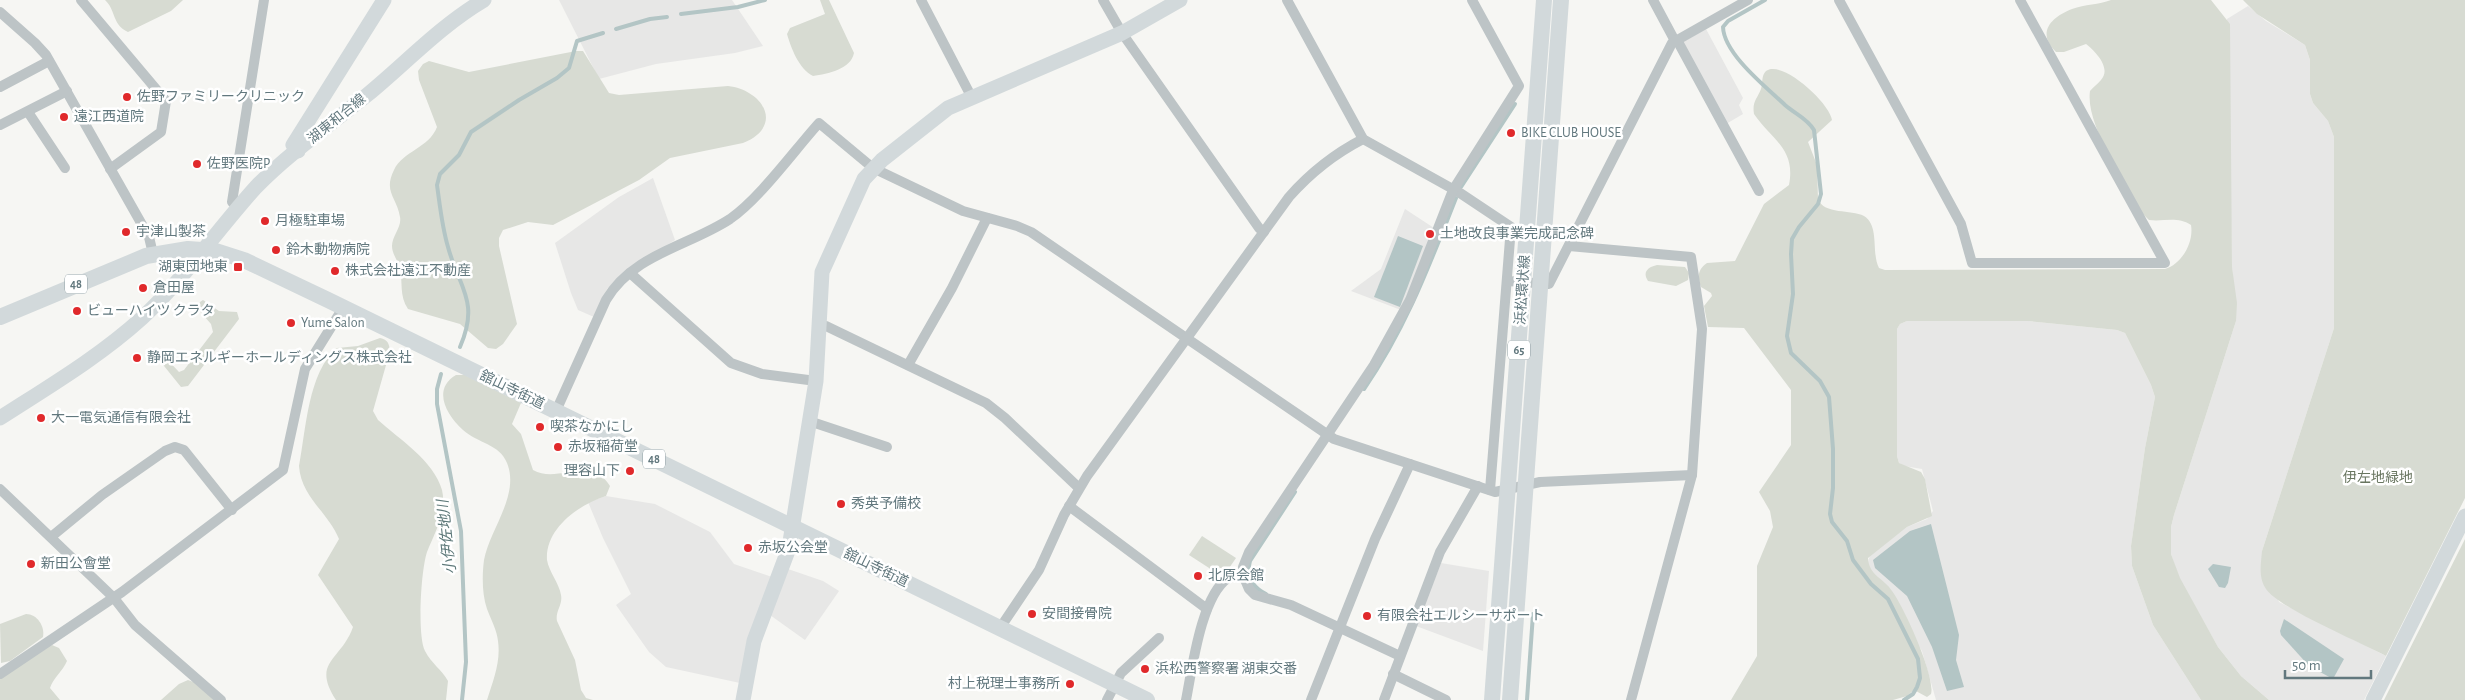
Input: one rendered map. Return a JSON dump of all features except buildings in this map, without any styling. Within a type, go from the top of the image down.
[{"type":"main road","name":"浜松環状線","points":[[1492,700],[1544,0]]},
{"type":"main road","name":"浜松環状線","points":[[1510,700],[1561,0]]},
{"type":"main road","name":"舘山寺街道","points":[[0,317],[153,254],[174,250],[203,250],[244,260],[1147,700]]},
{"type":"main road","points":[[1497,645],[1514,646]]},
{"type":"street","points":[[81,0],[166,101],[161,132],[110,169]]},
{"type":"street","points":[[238,208],[232,202],[264,0]]},
{"type":"street","points":[[298,151],[292,145],[384,0]]},
{"type":"street","name":"湖東和合線","points":[[0,418],[95,356],[122,336],[161,299],[266,178],[368,94],[445,26],[484,0]]},
{"type":"street","points":[[921,0],[971,96]]},
{"type":"street","points":[[1104,0],[1122,33],[1259,228],[1264,232]]},
{"type":"street","points":[[743,700],[754,641],[789,548],[793,527],[816,381],[821,282],[825,263],[857,191],[873,168],[931,119],[971,96],[1122,33],[1180,0]]},
{"type":"street","points":[[1287,0],[1363,138],[1453,190],[1511,227],[1490,490]]},
{"type":"street","points":[[1400,656],[1287,603],[1255,595],[1249,590],[1242,567],[1248,552],[1374,365],[1410,300],[1453,190],[1519,86],[1472,0]]},
{"type":"street","points":[[1653,0],[1759,191]]},
{"type":"street","points":[[1507,281],[1549,284],[1672,43],[1748,0]]},
{"type":"street","points":[[1839,0],[1961,224],[1972,263],[2165,263],[2020,0]]},
{"type":"street","points":[[0,12],[35,43],[49,61],[149,238],[153,254]]},
{"type":"street","points":[[0,87],[49,61]]},
{"type":"street","points":[[0,125],[66,91]]},
{"type":"street","points":[[28,112],[65,168]]},
{"type":"street","points":[[556,411],[606,300],[616,285],[630,273],[679,243],[730,219],[750,202],[819,123],[873,168],[955,208],[1031,232],[1334,439],[1495,492],[1540,482],[1692,475]]},
{"type":"street","points":[[1000,628],[1039,570],[1069,506],[1080,488],[1289,197],[1315,170],[1338,152],[1363,138]]},
{"type":"street","points":[[908,365],[952,288],[987,218]]},
{"type":"street","points":[[1569,246],[1691,256],[1702,329],[1692,475],[1631,700]]},
{"type":"street","points":[[630,273],[731,363],[762,374],[816,381]]},
{"type":"street","points":[[0,674],[114,598],[283,470],[305,369],[343,308]]},
{"type":"street","points":[[818,325],[826,326],[976,397],[996,410],[1080,488]]},
{"type":"street","points":[[809,421],[887,447]]},
{"type":"street","points":[[50,537],[102,495],[165,451],[175,448],[184,450],[232,510]]},
{"type":"street","points":[[1311,700],[1375,540],[1410,464]]},
{"type":"street","points":[[1384,700],[1440,552],[1478,486]]},
{"type":"street","points":[[0,489],[114,598],[135,625],[221,700]]},
{"type":"street","points":[[1069,506],[1207,609]]},
{"type":"street","points":[[2373,700],[2465,516]]},
{"type":"street","points":[[1186,700],[1207,609],[1224,582],[1232,576],[1243,575]]},
{"type":"street","points":[[1106,700],[1121,674],[1159,638]]},
{"type":"street","points":[[1393,674],[1446,700]]},
{"type":"shaded area","points":[[559,0],[732,0],[763,46],[735,53],[656,64],[599,79]]},
{"type":"shaded area","points":[[2248,6],[2266,21],[2305,45],[2310,60],[2310,94],[2313,103],[2328,121],[2334,137],[2334,328],[2262,551],[2279,602],[2386,656],[2364,700],[2269,700],[2241,676],[2218,647],[2179,578],[2171,554],[2171,527],[2174,515],[2236,321],[2232,267],[2227,19]]},
{"type":"shaded area","points":[[1706,29],[1743,98],[1739,105],[1743,114],[1726,124],[1681,43]]},
{"type":"shaded area","points":[[653,178],[675,240],[620,275],[607,289],[594,317],[578,310],[555,243],[619,197]]},
{"type":"shaded area","points":[[1405,209],[1434,228],[1401,310],[1351,291],[1381,269]]},
{"type":"shaded area","points":[[1398,236],[1423,246],[1400,307],[1374,297]]},
{"type":"shaded area","points":[[1907,321],[2028,321],[2117,330],[2125,333],[2155,397],[2145,448],[2131,546],[2132,566],[2153,625],[2201,700],[1936,700],[1922,651],[1871,571],[1868,562],[1870,555],[1907,527],[1927,519],[1933,511],[1922,469],[1904,466],[1899,463],[1897,456],[1897,329],[1900,324]]},
{"type":"shaded area","points":[[606,496],[655,504],[710,532],[734,564],[772,577],[740,683],[666,667],[649,652],[616,605],[631,594],[603,538],[588,502]]},
{"type":"shaded area","points":[[1931,524],[1959,635],[1956,660],[1964,687],[1947,691],[1932,647],[1907,596],[1875,568],[1873,560],[1910,531]]},
{"type":"shaded area","points":[[1441,563],[1489,571],[1483,651],[1416,626]]},
{"type":"shaded area","points":[[2213,564],[2231,567],[2228,583],[2225,588],[2219,587],[2208,569]]},
{"type":"shaded area","points":[[788,569],[823,581],[839,591],[805,640],[770,615]]},
{"type":"shaded area","points":[[2284,619],[2344,659],[2333,679],[2309,666],[2281,635],[2280,631]]},
{"type":"green space","points":[[105,0],[183,0],[171,11],[128,32],[119,25]]},
{"type":"green space","points":[[820,0],[829,0],[854,53],[844,67],[813,76],[808,73],[793,52],[787,34],[790,28],[825,14]]},
{"type":"green space","points":[[2111,0],[2211,0],[2230,24],[2232,267],[2237,303],[2236,321],[2174,515],[2171,527],[2171,554],[2180,578],[2218,647],[2241,676],[2269,700],[2201,700],[2153,625],[2132,566],[2131,546],[2145,448],[2155,397],[2125,333],[2117,330],[2028,321],[1907,321],[1900,324],[1897,329],[1897,456],[1899,463],[1921,472],[1925,479],[1932,516],[1907,527],[1868,558],[1871,569],[1892,591],[1911,626],[1929,673],[1931,694],[1927,697],[1914,690],[1907,696],[1893,700],[1731,700],[1757,656],[1757,566],[1773,527],[1770,511],[1759,492],[1791,445],[1791,390],[1744,328],[1708,327],[1704,306],[1712,296],[1711,293],[1701,287],[1699,277],[1700,271],[1707,263],[1735,261],[1764,204],[1789,185],[1789,162],[1786,154],[1754,114],[1754,103],[1761,89],[1764,73],[1773,69],[1783,71],[1793,77],[1823,103],[1829,113],[1832,120],[1808,142],[1817,165],[1818,199],[1821,204],[1832,210],[1859,214],[1869,220],[1874,233],[1879,268],[1885,270],[2165,269],[2177,262],[2186,252],[2191,238],[2191,225],[2176,220],[2149,220],[2142,213],[2108,154],[2094,120],[2090,105],[2090,91],[2104,75],[2105,70],[2101,60],[2086,44],[2064,52],[2056,52],[2047,38],[2047,32],[2052,21],[2064,12],[2077,7]]},
{"type":"green space","name":"伊左地緑地","points":[[2243,0],[2465,0],[2465,498],[2386,656],[2287,606],[2266,589],[2262,580],[2262,551],[2334,328],[2334,137],[2328,121],[2313,103],[2310,94],[2310,60],[2305,45],[2257,14]]},
{"type":"green space","points":[[583,51],[609,93],[619,95],[728,86],[751,94],[759,101],[766,119],[756,136],[743,143],[670,158],[639,180],[553,225],[528,222],[503,230],[499,238],[499,246],[517,324],[503,344],[496,349],[488,348],[460,324],[408,309],[403,299],[400,268],[392,249],[392,242],[400,217],[390,189],[391,178],[394,170],[403,158],[428,140],[437,127],[419,80],[418,71],[423,64],[429,61],[469,72]]},
{"type":"green space","points":[[1657,265],[1685,267],[1689,273],[1688,280],[1676,286],[1648,281],[1646,278],[1647,270]]},
{"type":"green space","points":[[203,300],[219,311],[237,312],[239,319],[188,386],[181,387],[156,356],[161,353],[179,372],[184,370],[213,332],[211,324],[197,308]]},
{"type":"green space","points":[[380,338],[388,342],[390,351],[373,411],[378,420],[424,460],[438,479],[442,490],[442,514],[425,561],[422,587],[421,631],[425,651],[448,681],[446,700],[336,700],[326,677],[327,669],[348,638],[353,627],[318,575],[339,539],[310,496],[301,477],[299,466],[306,419],[314,386],[327,358],[337,348],[358,346]]},
{"type":"green space","points":[[456,375],[465,375],[521,403],[512,424],[521,434],[533,470],[543,474],[584,470],[593,471],[602,476],[610,486],[606,496],[575,511],[558,528],[548,548],[547,560],[561,595],[557,621],[575,660],[581,690],[586,698],[593,700],[487,700],[496,671],[499,649],[496,633],[484,597],[483,566],[487,548],[507,500],[510,475],[504,457],[494,448],[463,430],[447,410],[443,395],[445,387]]},
{"type":"green space","points":[[1202,536],[1236,558],[1223,577],[1189,555]]},
{"type":"green space","points":[[2465,539],[2465,700],[2384,700]]},
{"type":"green space","points":[[26,614],[37,618],[43,629],[43,637],[10,661],[1,663],[0,624]]},
{"type":"green space","points":[[52,645],[59,648],[67,661],[50,688],[60,700],[0,700],[0,679],[44,648]]},
{"type":"green space","points":[[188,680],[196,683],[215,700],[161,700],[179,684]]},
{"type":"waterway","points":[[681,14],[738,7],[765,0]]},
{"type":"waterway","points":[[1765,0],[1728,21],[1723,27],[1730,48],[1738,59],[1757,80],[1808,122],[1814,130],[1821,194],[1818,204],[1799,227],[1792,239],[1793,294],[1787,336],[1791,353],[1820,381],[1829,397],[1833,449],[1833,488],[1830,514],[1832,522],[1847,541],[1853,560],[1871,584],[1888,599],[1918,659],[1920,678],[1917,687],[1913,694],[1904,700]]},
{"type":"waterway","points":[[616,29],[650,19],[667,17]]},
{"type":"waterway","points":[[460,347],[466,331],[468,306],[444,232],[437,185],[440,174],[459,155],[471,132],[519,100],[557,78],[569,68],[577,41],[603,33]]},
{"type":"waterway","points":[[1461,187],[1515,104]]},
{"type":"waterway","points":[[1364,389],[1392,343],[1416,296],[1456,198]]},
{"type":"waterway","name":"小伊佐地川","points":[[441,374],[437,389],[437,404],[461,531],[466,662],[462,700]]},
{"type":"waterway","points":[[1266,594],[1251,581],[1249,572],[1250,561],[1295,492]]},
{"type":"waterway","points":[[1527,700],[1533,614]]},
{"type":"place","name":"佐野ファミリークリニック","points":[[127,97]]},
{"type":"place","name":"遠江西道院","points":[[64,117]]},
{"type":"place","name":"BIKE CLUB HOUSE","points":[[1511,133]]},
{"type":"place","name":"佐野医院P","points":[[197,164]]},
{"type":"place","name":"月極駐車場","points":[[265,221]]},
{"type":"place","name":"宇津山製茶","points":[[126,232]]},
{"type":"place","name":"土地改良事業完成記念碑","points":[[1430,234]]},
{"type":"place","name":"鈴木動物病院","points":[[276,250]]},
{"type":"place","name":"湖東団地東","points":[[238,267]]},
{"type":"place","name":"株式会社遠江不動産","points":[[335,271]]},
{"type":"place","name":"倉田屋","points":[[143,288]]},
{"type":"place","name":"ビューハイツ クラタ","points":[[77,311]]},
{"type":"place","name":"Yume Salon","points":[[291,323]]},
{"type":"place","name":"静岡エネルギーホールディングス株式会社","points":[[137,358]]},
{"type":"place","name":"大一電気通信有限会社","points":[[41,418]]},
{"type":"place","name":"喫茶なかにし","points":[[540,427]]},
{"type":"place","name":"赤坂稲荷堂","points":[[558,447]]},
{"type":"place","name":"理容山下","points":[[630,471]]},
{"type":"place","name":"秀英予備校","points":[[841,504]]},
{"type":"place","name":"赤坂公会堂","points":[[748,548]]},
{"type":"place","name":"新田公會堂","points":[[31,564]]},
{"type":"place","name":"北原会館","points":[[1198,576]]},
{"type":"place","name":"安間接骨院","points":[[1032,614]]},
{"type":"place","name":"有限会社エルシーサポート","points":[[1367,616]]},
{"type":"place","name":"浜松西警察署 湖東交番","points":[[1145,669]]},
{"type":"place","name":"村上税理士事務所","points":[[1070,684]]}]
